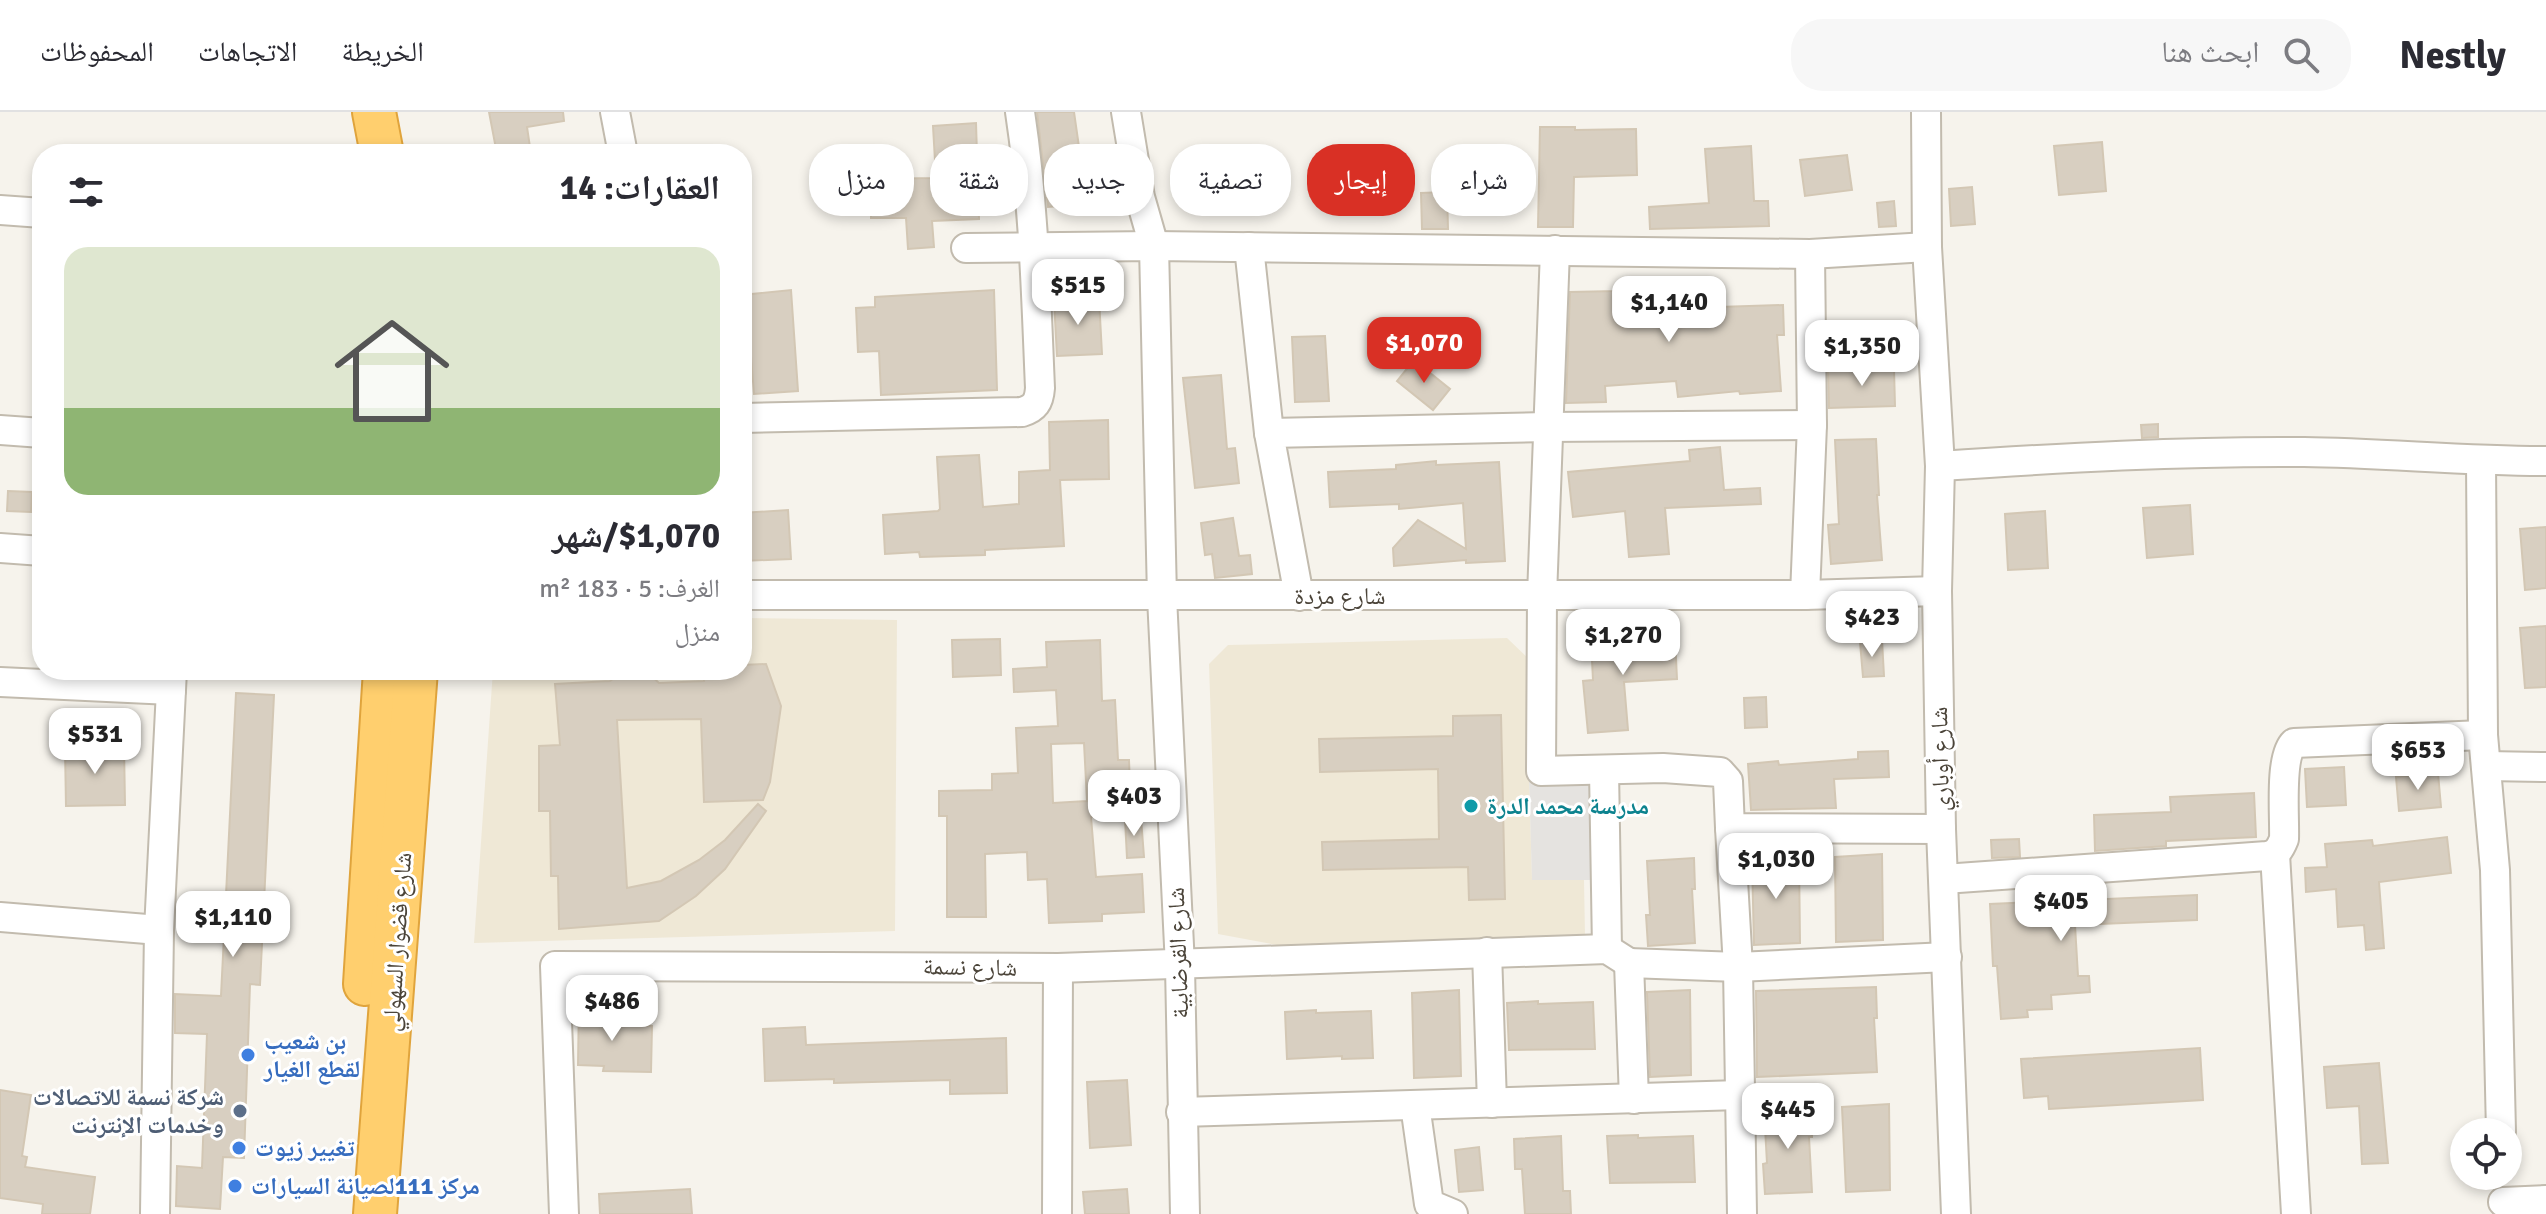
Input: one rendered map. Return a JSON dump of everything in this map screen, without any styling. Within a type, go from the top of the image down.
[{"type":"highway","points":[[374,112],[380,144]]},
{"type":"highway","points":[[403,112],[409,144]]},
{"type":"highway","points":[[347,1214],[384,680]]},
{"type":"highway","name":"شارع قضوار السهولي","points":[[375,1214],[415,680]]},
{"type":"street","points":[[615,112],[621,144]]},
{"type":"street","points":[[752,418],[1022,412],[1032,409],[1039,399],[1040,388],[1034,247],[1020,112]]},
{"type":"street","name":"شارع القرضابية","points":[[1126,112],[1140,197],[1154,246],[1162,597],[1180,966],[1185,1214]]},
{"type":"street","name":"شارع أوباري","points":[[1926,112],[1927,247],[1940,466],[1937,591],[1941,829],[1956,1214]]},
{"type":"street","points":[[0,210],[32,212]]},
{"type":"street","points":[[966,248],[1154,246],[1810,254],[1927,247]]},
{"type":"street","points":[[1249,247],[1269,433],[1299,596]]},
{"type":"street","points":[[1555,250],[1542,596],[1541,771],[1663,768],[1720,772],[1728,781],[1738,967],[1742,1214]]},
{"type":"street","points":[[1805,595],[1812,425],[1810,254]]},
{"type":"street","points":[[1269,433],[1812,425]]},
{"type":"street","points":[[0,430],[32,432]]},
{"type":"street","points":[[1940,466],[2111,455],[2305,452],[2481,461],[2546,461]]},
{"type":"street","points":[[2481,461],[2483,735],[2495,870],[2501,1118]]},
{"type":"street","points":[[0,548],[32,550]]},
{"type":"street","name":"شارع مزدة","points":[[752,595],[1542,596],[1937,591]]},
{"type":"street","points":[[0,682],[172,680],[159,930],[155,1214]]},
{"type":"street","points":[[2296,1214],[2275,854],[2284,839],[2285,760],[2289,748],[2294,743],[2483,735]]},
{"type":"street","points":[[2486,766],[2546,767]]},
{"type":"street","points":[[1604,770],[1618,956],[1634,1099]]},
{"type":"street","points":[[1730,828],[1941,829]]},
{"type":"street","points":[[1944,879],[2275,854]]},
{"type":"street","points":[[0,917],[159,930]]},
{"type":"street","points":[[1487,952],[1492,1103]]},
{"type":"street","name":"شارع نسمة","points":[[564,1214],[555,966],[1058,968],[1180,966],[1487,952],[1618,956],[1738,967],[1947,957]]},
{"type":"street","points":[[1057,1214],[1058,968]]},
{"type":"street","points":[[1181,1112],[1740,1095]]},
{"type":"street","points":[[1415,1105],[1429,1204],[1453,1214]]},
{"type":"street","points":[[2503,1197],[2546,1200]]},
{"type":"shaded area","points":[[752,618],[897,620],[895,931],[474,943],[492,680],[752,680]]},
{"type":"shaded area","points":[[1507,638],[1530,660],[1532,879],[1584,880],[1585,936],[1521,937],[1513,947],[1304,950],[1218,934],[1209,664],[1228,645]]},
{"type":"shaded area","points":[[1589,777],[1592,880],[1532,880],[1529,778]]},
{"type":"building","points":[[489,112],[563,112],[564,121],[527,127],[530,144],[495,144]]},
{"type":"building","points":[[1037,112],[1074,112],[1079,144],[1044,144],[1044,172]]},
{"type":"building","points":[[976,123],[977,144],[934,144],[933,126]]},
{"type":"building","points":[[1540,127],[1636,129],[1637,175],[1574,177],[1573,227],[1538,227]]},
{"type":"building","points":[[2102,142],[2106,191],[2059,195],[2054,146]]},
{"type":"building","points":[[1751,146],[1754,201],[1768,201],[1769,226],[1650,229],[1649,207],[1709,203],[1705,149]]},
{"type":"building","points":[[1847,155],[1852,190],[1805,196],[1800,160]]},
{"type":"building","points":[[914,178],[930,178],[930,216],[979,216],[979,219],[932,221],[934,247],[908,249],[906,218],[871,216],[914,216]]},
{"type":"building","points":[[1972,187],[1975,224],[1951,226],[1949,189]]},
{"type":"building","points":[[1421,193],[1431,193],[1431,216],[1448,216],[1448,229],[1422,229]]},
{"type":"building","points":[[1894,201],[1896,226],[1879,227],[1877,203]]},
{"type":"building","points":[[1657,283],[1659,302],[1718,299],[1718,307],[1783,305],[1784,335],[1777,335],[1781,391],[1740,394],[1739,391],[1678,397],[1676,381],[1605,386],[1606,402],[1566,403],[1570,292],[1617,291],[1617,286]]},
{"type":"building","points":[[791,290],[798,391],[754,394],[752,294]]},
{"type":"building","points":[[994,290],[997,390],[881,395],[879,351],[858,352],[856,308],[875,307],[875,297]]},
{"type":"building","points":[[1099,298],[1102,354],[1057,356],[1054,301]]},
{"type":"building","points":[[1325,336],[1329,401],[1295,402],[1292,337]]},
{"type":"building","points":[[1414,360],[1450,389],[1433,410],[1397,381]]},
{"type":"building","points":[[1894,369],[1895,406],[1829,408],[1828,371]]},
{"type":"building","points":[[1221,375],[1227,449],[1235,448],[1239,483],[1195,488],[1183,378]]},
{"type":"building","points":[[1108,420],[1109,479],[1060,480],[1064,546],[985,550],[985,555],[920,557],[919,552],[885,554],[883,515],[940,509],[937,457],[979,455],[983,507],[1019,504],[1019,472],[1050,470],[1049,422]]},
{"type":"building","points":[[2158,424],[2158,437],[2142,438],[2141,425]]},
{"type":"building","points":[[1876,439],[1882,560],[1831,564],[1828,525],[1839,524],[1835,440]]},
{"type":"building","points":[[1720,447],[1724,490],[1760,488],[1761,504],[1665,508],[1669,554],[1629,557],[1625,511],[1573,517],[1568,472],[1690,461],[1689,450]]},
{"type":"building","points":[[1436,461],[1436,465],[1499,462],[1505,561],[1466,563],[1466,560],[1394,566],[1393,548],[1418,520],[1466,549],[1463,503],[1399,509],[1399,504],[1330,507],[1328,472],[1396,469],[1396,465]]},
{"type":"building","points":[[8,491],[32,492],[31,512],[7,511]]},
{"type":"building","points":[[2190,505],[2193,554],[2147,558],[2143,508]]},
{"type":"building","points":[[788,510],[791,559],[752,561],[752,512]]},
{"type":"building","points":[[2045,511],[2048,568],[2008,570],[2005,514]]},
{"type":"building","points":[[1233,518],[1239,556],[1250,555],[1252,574],[1215,578],[1212,554],[1205,555],[1201,523]]},
{"type":"building","points":[[2546,527],[2546,588],[2525,590],[2520,529]]},
{"type":"building","points":[[2546,626],[2546,687],[2525,688],[2520,628]]},
{"type":"building","points":[[1675,638],[1677,679],[1624,682],[1628,730],[1588,733],[1583,681],[1593,680],[1591,640]]},
{"type":"building","points":[[1000,639],[1001,675],[953,677],[952,640]]},
{"type":"building","points":[[1100,640],[1102,701],[1115,700],[1118,760],[1129,760],[1131,815],[1091,817],[1096,877],[1142,874],[1144,912],[1102,914],[1102,921],[1049,923],[1047,879],[1028,880],[1027,852],[985,854],[986,917],[947,917],[947,816],[939,816],[939,791],[992,790],[992,774],[1018,773],[1016,728],[1058,726],[1056,690],[1014,692],[1013,669],[1047,667],[1046,642]],"holes":[[[1084,743],[1087,801],[1053,803],[1051,744]]]},
{"type":"building","points":[[1882,640],[1884,676],[1863,677],[1860,642]]},
{"type":"building","points":[[766,664],[781,706],[770,782],[763,800],[704,802],[701,719],[617,720],[627,888],[661,881],[699,860],[725,840],[758,804],[766,811],[725,869],[696,896],[659,921],[559,929],[558,876],[551,876],[550,811],[539,811],[539,746],[560,745],[555,684],[611,680],[656,680],[659,683],[752,680],[752,665]]},
{"type":"building","points":[[236,693],[274,695],[260,985],[250,984],[244,1158],[223,1157],[220,1209],[176,1206],[177,1166],[202,1168],[207,1034],[175,1033],[175,994],[221,996]]},
{"type":"building","points":[[1766,697],[1767,727],[1745,728],[1744,698]]},
{"type":"building","name":"مدرسة محمد الدرة","points":[[1501,715],[1505,899],[1469,900],[1468,867],[1323,870],[1322,842],[1439,839],[1438,769],[1320,772],[1319,739],[1453,736],[1453,716]]},
{"type":"building","points":[[124,746],[125,805],[66,806],[65,748]]},
{"type":"building","points":[[1888,751],[1889,777],[1834,779],[1836,808],[1751,810],[1748,764],[1778,761],[1779,765],[1858,759],[1858,752]]},
{"type":"building","points":[[2344,767],[2346,805],[2307,807],[2305,769]]},
{"type":"building","points":[[2438,773],[2441,807],[2399,811],[2396,777]]},
{"type":"building","points":[[2254,793],[2256,837],[2166,841],[2166,846],[2095,851],[2094,815],[2171,812],[2170,797]]},
{"type":"building","points":[[1141,818],[1144,857],[1127,858],[1125,819]]},
{"type":"building","points":[[2447,837],[2451,873],[2379,882],[2384,948],[2366,950],[2364,925],[2338,927],[2336,889],[2306,892],[2305,868],[2327,867],[2325,844],[2372,840],[2373,846]]},
{"type":"building","points":[[2019,839],[2020,857],[1992,858],[1991,840]]},
{"type":"building","points":[[1882,854],[1883,940],[1836,942],[1835,857]]},
{"type":"building","points":[[1694,858],[1695,943],[1648,946],[1647,861]]},
{"type":"building","points":[[1799,858],[1800,943],[1754,945],[1752,860]]},
{"type":"building","points":[[2197,895],[2197,920],[2075,925],[2078,976],[2089,976],[2090,992],[2051,995],[2052,1009],[2027,1010],[2028,1017],[2001,1019],[1997,966],[1993,966],[1990,904]]},
{"type":"building","points":[[1876,987],[1877,1072],[1757,1077],[1756,991]]},
{"type":"building","points":[[1459,990],[1461,1076],[1414,1078],[1412,993]]},
{"type":"building","points":[[1690,990],[1691,1075],[1650,1077],[1647,992]]},
{"type":"building","points":[[579,1001],[599,1001],[599,1023],[652,1026],[651,1072],[603,1071],[604,1066],[578,1065]]},
{"type":"building","points":[[1538,1001],[1538,1004],[1593,1002],[1595,1049],[1509,1050],[1507,1003]]},
{"type":"building","points":[[1316,1010],[1316,1013],[1371,1011],[1373,1058],[1287,1059],[1285,1012]]},
{"type":"building","points":[[805,1027],[806,1045],[1006,1038],[1007,1093],[950,1094],[950,1080],[765,1081],[763,1029]]},
{"type":"building","points":[[2200,1048],[2203,1100],[2049,1109],[2048,1096],[2024,1098],[2021,1059]]},
{"type":"building","points":[[2379,1063],[2388,1163],[2362,1164],[2359,1106],[2327,1108],[2324,1067]]},
{"type":"building","points":[[1127,1080],[1131,1145],[1090,1148],[1087,1082]]},
{"type":"building","points":[[0,1090],[31,1095],[22,1156],[27,1157],[25,1167],[95,1177],[90,1214],[42,1214],[43,1204],[0,1198]]},
{"type":"building","points":[[1889,1104],[1890,1190],[1846,1192],[1842,1107]]},
{"type":"building","points":[[1811,1107],[1812,1192],[1765,1194],[1764,1109]]},
{"type":"building","points":[[1638,1135],[1638,1138],[1693,1136],[1695,1182],[1610,1183],[1607,1136]]},
{"type":"building","points":[[1561,1136],[1563,1191],[1570,1191],[1571,1214],[1525,1214],[1522,1169],[1515,1169],[1514,1139]]},
{"type":"building","points":[[1479,1147],[1483,1190],[1459,1192],[1455,1150]]},
{"type":"building","points":[[690,1189],[692,1214],[600,1214],[599,1194]]},
{"type":"building","points":[[1127,1189],[1129,1214],[1085,1214],[1083,1192]]},
{"type":"place","name":"مدرسة محمد الدرة","points":[[1471,806]]},
{"type":"place","name":"بن شعيب لقطع الغيار","points":[[248,1055]]},
{"type":"place","name":"شركة نسمة للاتصالات وخدمات الإنترنت","points":[[240,1111]]},
{"type":"place","name":"تغيير زيوت","points":[[239,1148]]},
{"type":"place","name":"مركز 111لصيانة السيارات","points":[[235,1186]]}]
